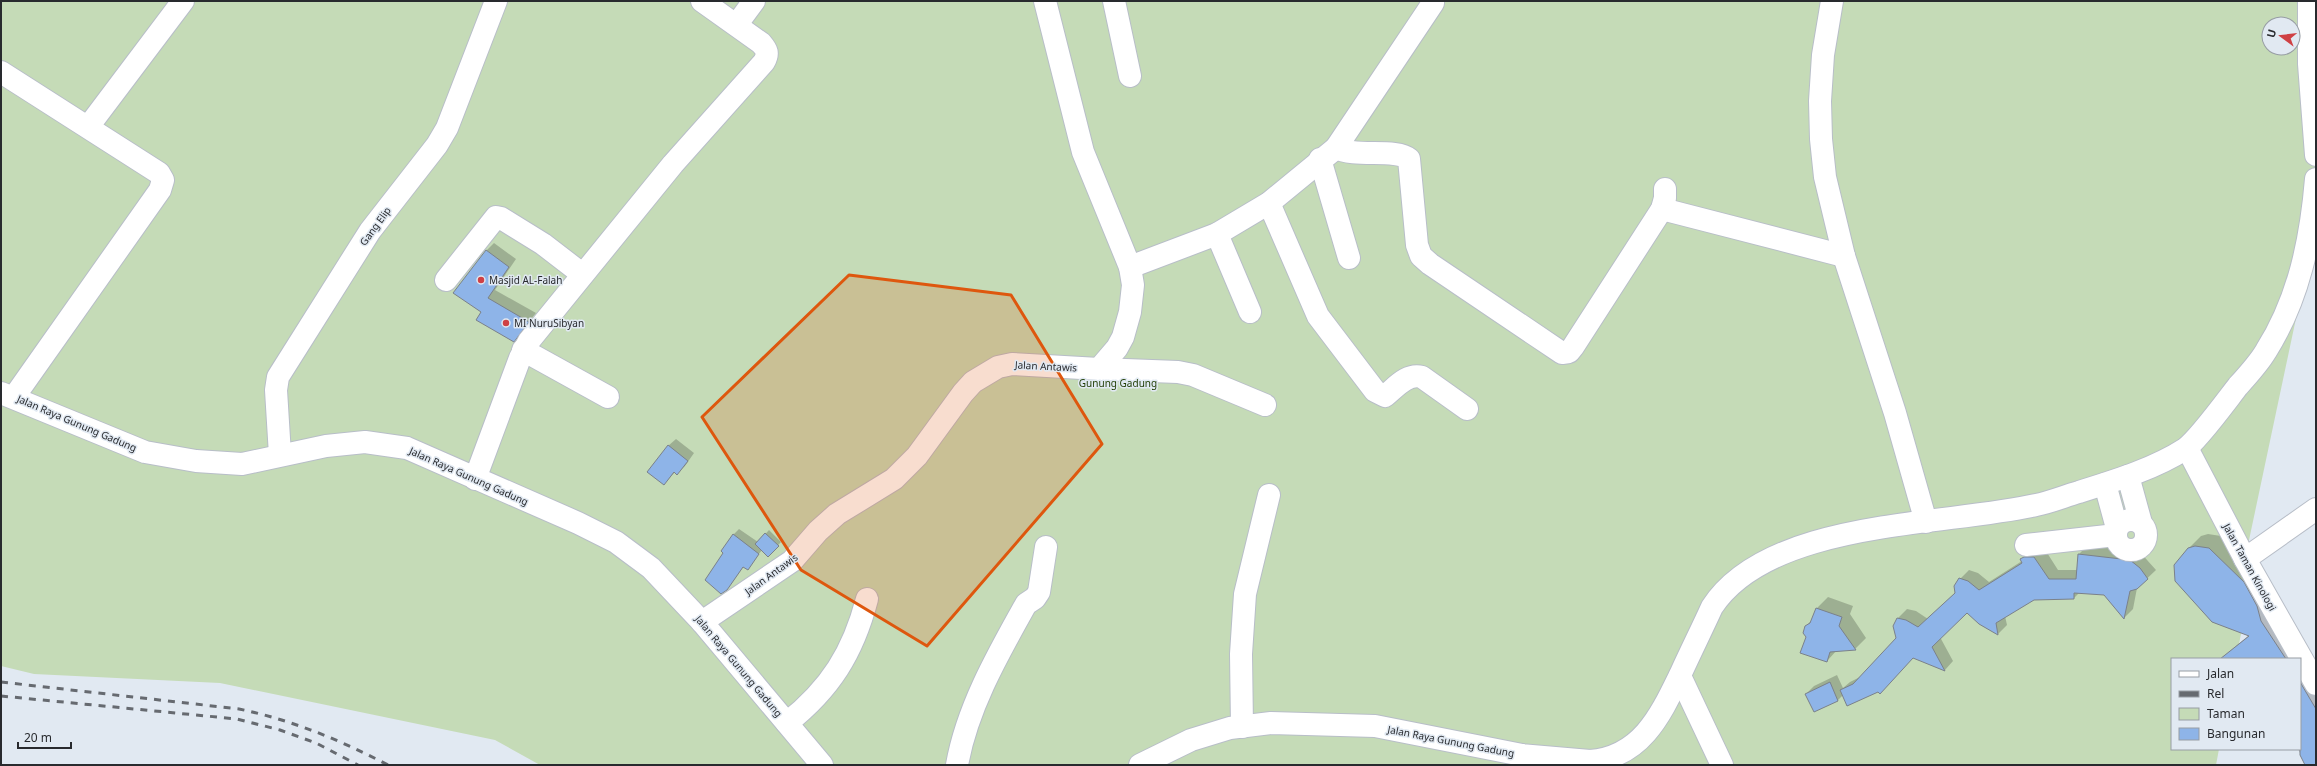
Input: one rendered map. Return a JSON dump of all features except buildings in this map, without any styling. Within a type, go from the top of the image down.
[{"type":"street","points":[[88,127],[183,1]]},
{"type":"street","name":"Gang Elip","points":[[280,455],[276,390],[278,377],[370,231],[436,145],[447,128],[496,1]]},
{"type":"street","points":[[475,479],[523,350],[582,274],[673,164],[764,62],[768,55],[766,49],[737,24],[702,1]]},
{"type":"street","points":[[737,24],[754,1]]},
{"type":"street","points":[[1045,1],[1083,152],[1130,267],[1133,297],[1127,324],[1117,348],[1099,369]]},
{"type":"street","points":[[1114,1],[1130,76]]},
{"type":"street","points":[[1832,1],[1823,55],[1821,139],[1825,177],[1844,256],[1895,413],[1926,522]]},
{"type":"street","points":[[2309,1],[2309,64],[2316,155]]},
{"type":"street","points":[[1130,267],[1217,234],[1269,203],[1328,153],[1433,3]]},
{"type":"street","points":[[1,72],[159,173],[163,180],[160,190],[7,395]]},
{"type":"street","points":[[1328,153],[1399,155],[1409,159],[1417,245],[1421,256],[1535,337],[1562,354],[1569,352],[1573,347],[1664,199],[1844,256]]},
{"type":"street","points":[[1328,153],[1350,258]]},
{"type":"street","points":[[2187,448],[2266,352],[2289,308],[2304,262],[2313,216],[2316,179]]},
{"type":"street","points":[[1269,203],[1318,316],[1375,392],[1385,396],[1409,376],[1415,375],[1422,377],[1467,409]]},
{"type":"street","points":[[446,280],[496,217],[501,218],[543,244],[582,274]]},
{"type":"street","points":[[1217,234],[1250,312]]},
{"type":"street","points":[[523,350],[552,364],[608,397]]},
{"type":"street","name":"Jalan Antawis","points":[[702,622],[792,561],[818,531],[837,514],[894,480],[917,456],[963,393],[985,373],[998,367],[1012,364],[1178,372],[1193,375],[1265,405]]},
{"type":"street","name":"Jalan Raya Gunung Gadung","points":[[7,395],[145,452],[196,461],[242,464],[280,455],[365,442],[407,448],[616,542],[651,568],[702,622],[822,765]]},
{"type":"street","name":"Jalan Raya Gunung Gadung","points":[[1140,765],[1191,740],[1242,726],[1271,722],[1375,726],[1522,755],[1590,761],[1616,760],[1641,739],[1662,714],[1712,607],[1722,593],[1734,581],[1778,553],[1867,529],[1926,522],[2036,505],[2128,476],[2187,448]]},
{"type":"street","name":"Jalan Taman Kinologi","points":[[2187,448],[2245,559],[2316,684]]},
{"type":"street","points":[[2105,484],[2117,541],[2126,550],[2140,548],[2146,536],[2145,528],[2141,523],[2128,476]]},
{"type":"street","points":[[1242,726],[1241,654],[1245,594],[1269,495]]},
{"type":"street","points":[[2245,559],[2316,509]]},
{"type":"street","points":[[2026,545],[2116,531]]},
{"type":"street","points":[[957,765],[974,704],[1026,604],[1035,598],[1039,592],[1046,547]]},
{"type":"street","points":[[787,723],[809,705],[835,674],[850,651],[857,634],[867,599]]},
{"type":"street","points":[[1680,676],[1722,765]]},
{"type":"highlighted area","points":[[849,275],[1011,295],[1102,444],[927,646],[801,570],[702,417]]},
{"type":"green space","name":"Gunung Gadung","points":[[1,1],[2316,1],[2316,224],[2245,559],[2250,589],[2236,658],[2171,658],[2171,750],[2219,750],[2216,765],[540,765],[495,740],[220,683],[34,674],[1,666]]},
{"type":"railway","points":[[1,682],[239,709],[297,725],[334,739],[388,765]]},
{"type":"railway","points":[[1,696],[237,719],[280,730],[316,743],[358,765]]},
{"type":"place","name":"Masjid AL-Falah","points":[[481,280]]},
{"type":"place","name":"MI NuruSibyan","points":[[506,323]]}]
